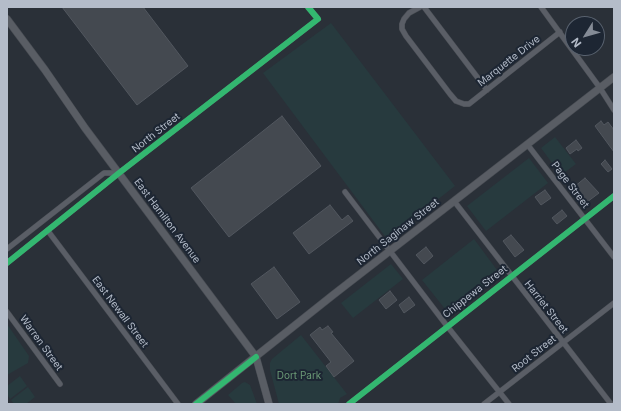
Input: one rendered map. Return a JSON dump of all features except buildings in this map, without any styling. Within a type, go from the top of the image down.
[{"type":"main road","name":"East Hamilton Avenue","points":[[7,19],[256,357],[269,404]]},
{"type":"main road","name":"North Saginaw Street","points":[[196,404],[390,250],[614,77]]},
{"type":"street","name":"North Street","points":[[7,263],[119,173],[318,20],[308,7]]},
{"type":"street","name":"Marquette Drive","points":[[420,7],[409,13],[402,21],[404,33],[453,99],[460,103],[469,104],[560,32]]},
{"type":"street","points":[[424,7],[487,90]]},
{"type":"street","points":[[541,7],[600,88],[614,110]]},
{"type":"street","name":"Page Street","points":[[527,144],[614,257]]},
{"type":"street","name":"North Street","points":[[7,249],[104,173],[119,173]]},
{"type":"street","points":[[345,192],[447,326],[509,404]]},
{"type":"street","name":"Chippewa Street","points":[[349,404],[614,196]]},
{"type":"street","name":"Harriet Street","points":[[454,201],[611,404]]},
{"type":"street","name":"East Newall Street","points":[[48,231],[178,404]]},
{"type":"street","name":"Root Street","points":[[484,404],[614,303]]},
{"type":"street","name":"Warren Street","points":[[7,312],[60,384]]},
{"type":"green space","points":[[331,23],[455,186],[387,239],[263,73]]},
{"type":"green space","points":[[555,137],[576,164],[561,175],[541,148]]},
{"type":"green space","points":[[529,158],[548,183],[486,231],[467,206]]},
{"type":"green space","points":[[474,239],[500,274],[449,314],[422,280]]},
{"type":"green space","points":[[391,264],[403,279],[353,318],[341,303]]},
{"type":"green space","points":[[7,324],[29,356],[28,363],[7,375]]},
{"type":"green space","name":"Dort Park","points":[[301,335],[347,394],[340,398],[338,404],[279,404],[270,370],[270,363],[272,359]]},
{"type":"green space","points":[[20,376],[27,386],[10,399],[7,394],[7,386]]},
{"type":"green space","name":"Dort Park","points":[[245,382],[250,385],[257,404],[236,404],[228,395]]},
{"type":"green space","points":[[28,387],[35,397],[26,404],[14,404],[11,400]]},
{"type":"cycle path","points":[[7,263],[119,173],[318,19],[308,7]]},
{"type":"cycle path","points":[[349,404],[614,196]]},
{"type":"cycle path","points":[[196,404],[256,357]]}]
